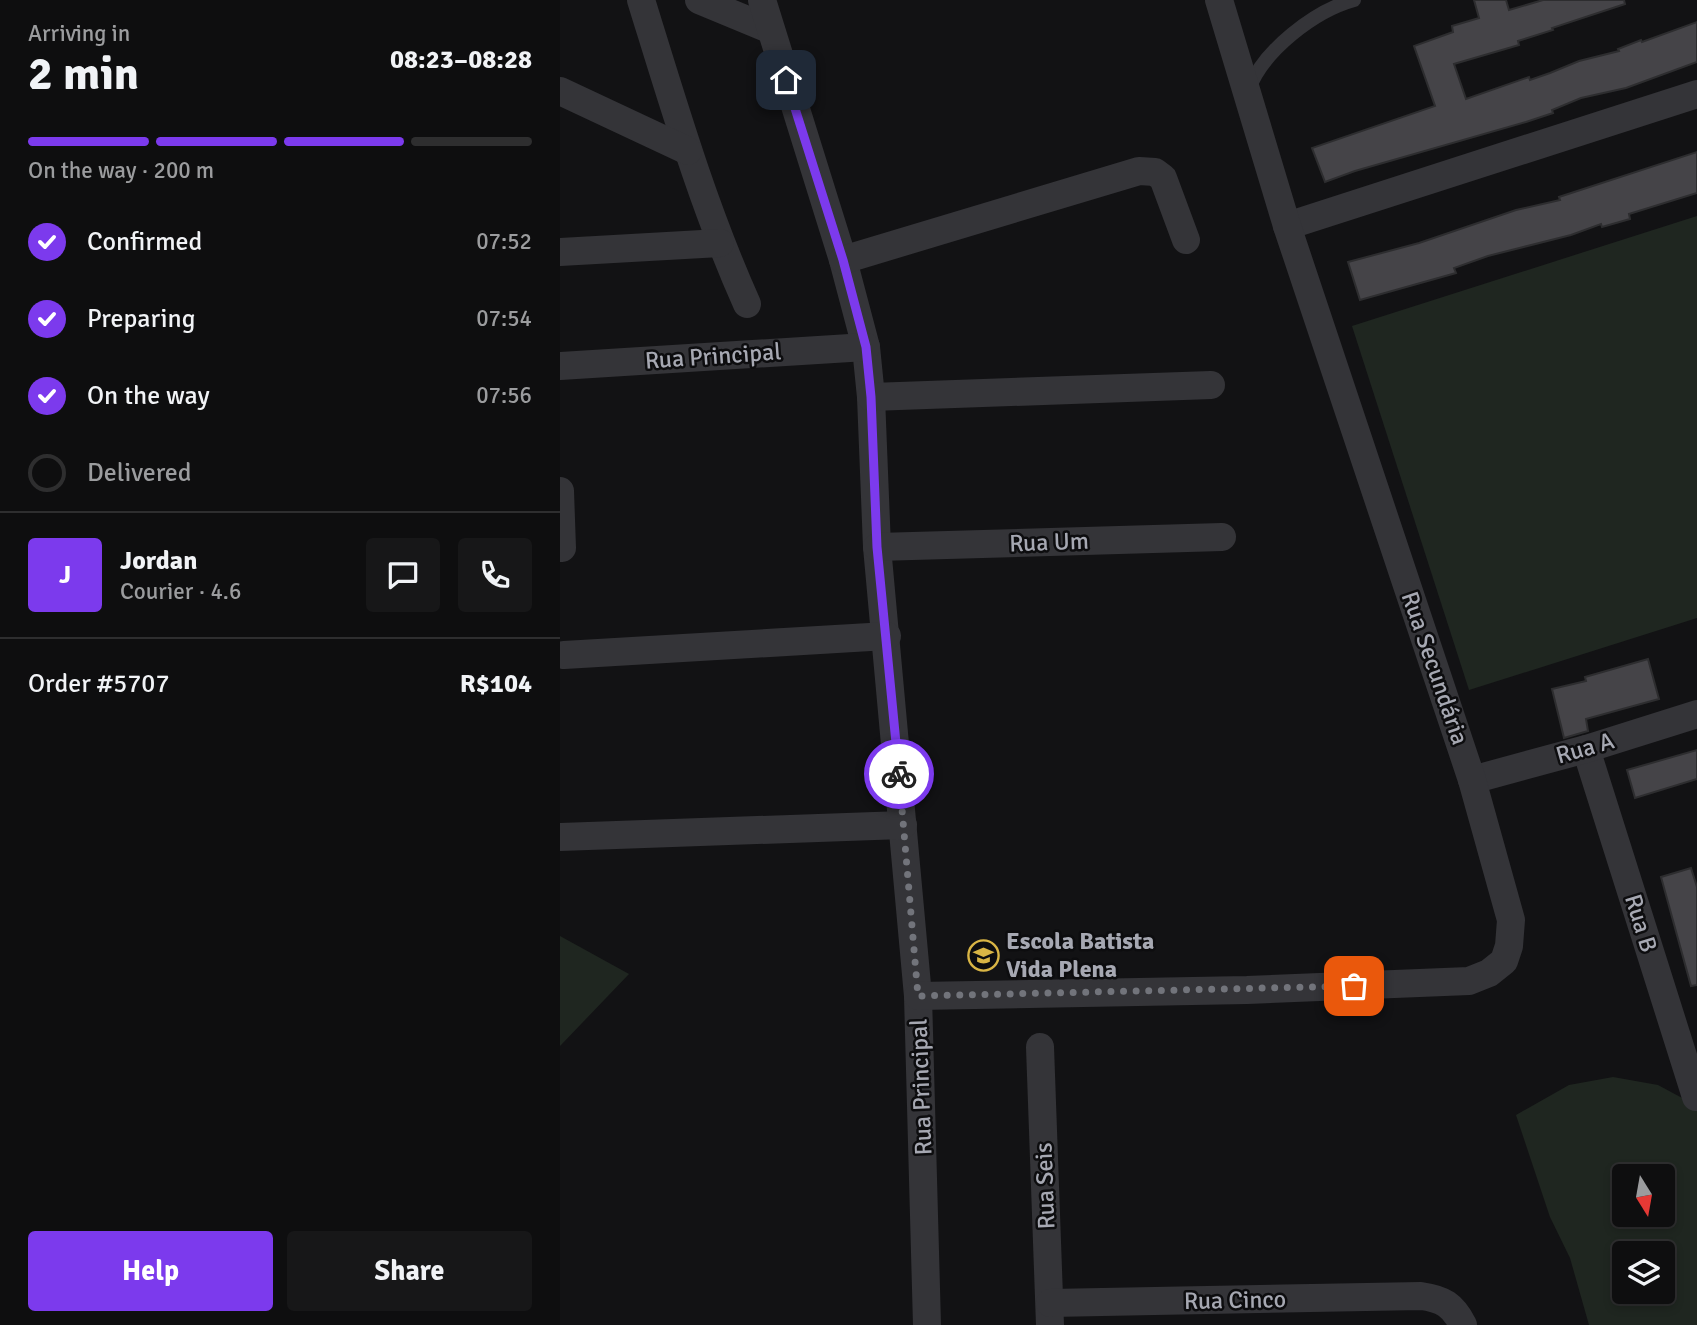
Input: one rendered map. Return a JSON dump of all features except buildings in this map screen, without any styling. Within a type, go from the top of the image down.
[{"type":"street","points":[[641,0],[720,243],[747,304]]},
{"type":"street","points":[[699,0],[769,29]]},
{"type":"street","name":"Rua Principal","points":[[762,0],[843,260],[866,347],[871,397],[877,547],[918,996],[928,1325]]},
{"type":"street","name":"Rua Secundária","points":[[918,996],[1247,990],[1469,981],[1489,973],[1504,961],[1509,946],[1511,920],[1472,780],[1287,226],[1219,0]]},
{"type":"street","points":[[560,91],[688,151]]},
{"type":"street","points":[[1287,226],[1697,94]]},
{"type":"street","points":[[843,260],[1139,171],[1155,172],[1163,178],[1186,240]]},
{"type":"street","points":[[560,252],[720,243]]},
{"type":"street","name":"Rua Principal","points":[[560,366],[866,347]]},
{"type":"street","points":[[871,397],[1211,385]]},
{"type":"street","points":[[560,491],[562,548]]},
{"type":"street","name":"Rua Um","points":[[877,547],[1222,537]]},
{"type":"street","points":[[564,655],[887,636]]},
{"type":"street","name":"Rua A","points":[[1472,780],[1586,749],[1697,714]]},
{"type":"street","name":"Rua B","points":[[1586,749],[1696,1097]]},
{"type":"street","points":[[560,836],[903,825]]},
{"type":"street","name":"Rua Seis","points":[[1040,1047],[1050,1314]]},
{"type":"street","name":"Rua Cinco","points":[[1050,1314],[1421,1296],[1440,1298],[1451,1305],[1463,1325]]},
{"type":"lane","points":[[1247,95],[1264,61],[1297,30],[1345,1]]},
{"type":"shaded area","points":[[1697,216],[1697,618],[1469,690],[1352,326]]},
{"type":"shaded area","points":[[560,936],[629,974],[560,1046]]},
{"type":"shaded area","points":[[1613,1077],[1658,1085],[1697,1106],[1697,1325],[1589,1325],[1570,1258],[1550,1217],[1516,1115],[1569,1085]]},
{"type":"way so far","points":[[899,774],[918,996],[1354,986]]},
{"type":"place","name":"Escola Batista Vida Plena","points":[[983,955]]},
{"type":"route","points":[[786,80],[843,260],[866,347],[871,397],[877,547],[899,774]]}]
